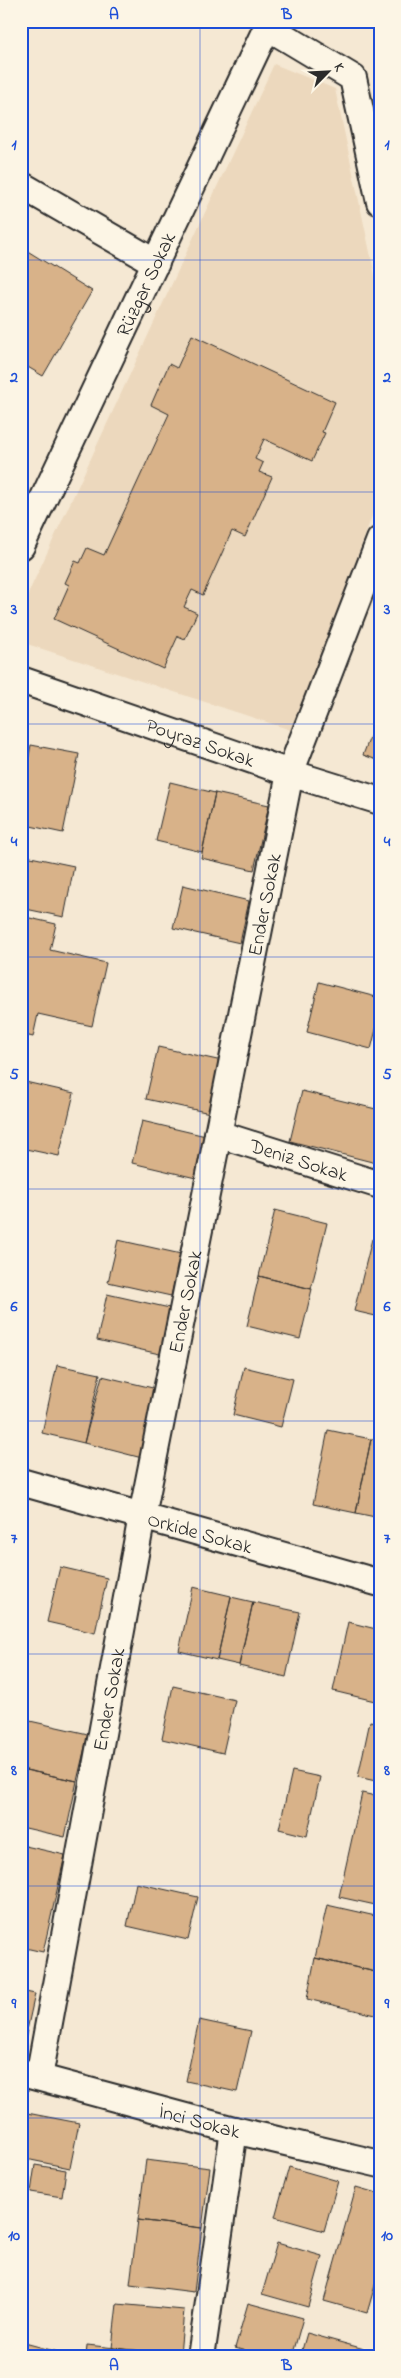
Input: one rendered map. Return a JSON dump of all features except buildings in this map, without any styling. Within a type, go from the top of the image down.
[{"type":"street","points":[[269,24],[353,78],[380,202]]},
{"type":"street","name":"Rüzgar Sokak","points":[[21,546],[269,24]]},
{"type":"street","points":[[21,185],[156,262]]},
{"type":"street","name":"Ender Sokak","points":[[30,2075],[290,773],[380,540]]},
{"type":"street","name":"Poyraz Sokak","points":[[21,680],[290,773],[380,801]]},
{"type":"street","name":"Deniz Sokak","points":[[218,1134],[380,1185]]},
{"type":"street","name":"Orkide Sokak","points":[[21,1482],[380,1583]]},
{"type":"street","name":"İnci Sokak","points":[[30,2075],[234,2130],[380,2164]]},
{"type":"street","points":[[201,2357],[234,2130]]},
{"type":"shaded area","points":[[274,64],[335,89],[380,299],[380,494],[294,731],[21,642],[21,609]]}]
